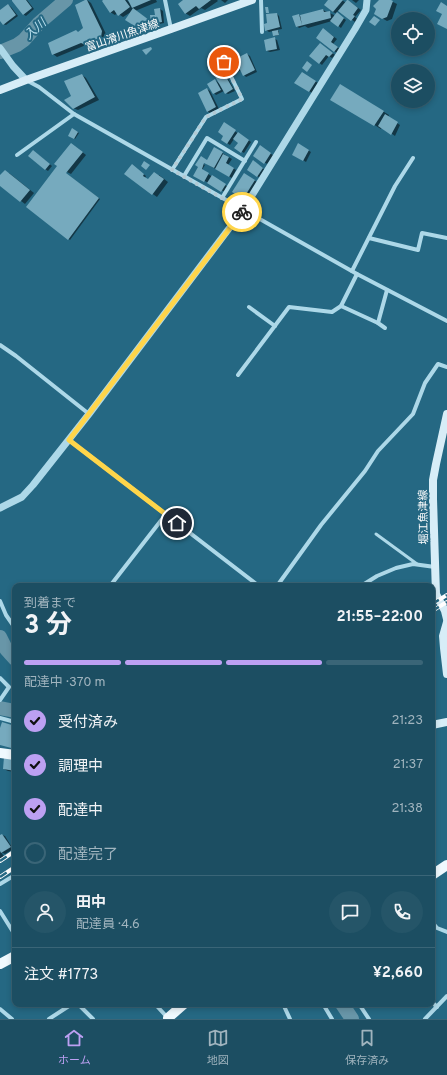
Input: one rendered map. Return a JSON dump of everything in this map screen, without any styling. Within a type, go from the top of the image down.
[{"type":"main road","name":"富山滑川魚津線","points":[[0,90],[252,0]]},
{"type":"main road","name":"堀江魚津線","points":[[447,414],[436,464],[433,498],[436,594],[445,611],[447,621],[443,636],[447,674]]},
{"type":"main road","points":[[435,724],[447,722]]},
{"type":"main road","points":[[0,753],[12,755]]},
{"type":"main road","points":[[435,873],[447,864]]},
{"type":"main road","points":[[0,964],[12,958]]},
{"type":"main road","points":[[168,1019],[181,1007]]},
{"type":"street","points":[[165,0],[171,29]]},
{"type":"street","points":[[261,0],[262,32]]},
{"type":"street","points":[[0,508],[22,496],[33,485],[89,414],[243,210],[355,29],[366,10],[367,0]]},
{"type":"street","points":[[0,48],[13,66],[26,80],[39,87],[74,114],[357,274],[447,321]]},
{"type":"street","points":[[172,170],[206,117],[242,99],[224,62]]},
{"type":"street","points":[[17,155],[74,114]]},
{"type":"street","points":[[184,176],[207,138],[245,161]]},
{"type":"street","points":[[222,198],[256,142]]},
{"type":"street","points":[[352,271],[395,186],[413,158]]},
{"type":"street","points":[[369,238],[418,250],[422,233],[447,238]]},
{"type":"street","points":[[238,375],[289,308],[332,312],[341,306],[357,274]]},
{"type":"street","points":[[378,323],[387,290]]},
{"type":"street","points":[[249,306],[275,326]]},
{"type":"street","points":[[341,306],[378,323],[385,328]]},
{"type":"street","points":[[0,345],[89,414]]},
{"type":"street","points":[[279,583],[321,525],[365,471],[378,451],[413,414],[425,383],[438,364],[447,367]]},
{"type":"street","points":[[69,440],[254,583]]},
{"type":"street","points":[[112,583],[166,514]]},
{"type":"street","points":[[366,583],[377,576],[396,568],[413,564],[435,567]]},
{"type":"street","points":[[0,601],[6,615],[12,624]]},
{"type":"street","points":[[0,678],[9,687],[0,700]]},
{"type":"street","points":[[0,718],[12,721]]},
{"type":"street","points":[[0,884],[12,877]]},
{"type":"street","points":[[0,911],[12,930]]},
{"type":"street","points":[[435,926],[447,932]]},
{"type":"street","points":[[425,1019],[447,996]]},
{"type":"street","points":[[49,1019],[67,1007]]},
{"type":"street","points":[[81,1007],[93,1019]]},
{"type":"street","points":[[158,1007],[168,1019]]},
{"type":"street","points":[[284,1007],[290,1019]]},
{"type":"street","points":[[325,1007],[332,1019]]},
{"type":"street","points":[[361,1007],[369,1019]]},
{"type":"street","points":[[0,1009],[12,1019]]},
{"type":"lane","points":[[376,534],[418,565]]},
{"type":"building","points":[[12,0],[26,0],[32,8],[23,15]]},
{"type":"building","points":[[87,0],[102,31],[101,37],[96,43],[91,45],[81,43],[52,55],[48,43],[76,30],[78,32],[83,28],[75,5]]},
{"type":"building","points":[[125,0],[130,7],[118,16],[114,10],[110,13],[102,1]]},
{"type":"building","points":[[128,0],[151,0],[132,8]]},
{"type":"building","points":[[183,0],[211,0],[199,9],[196,6],[185,14],[178,4]]},
{"type":"building","points":[[328,0],[343,0],[333,12],[324,5]]},
{"type":"building","points":[[347,0],[358,8],[351,21],[338,11]]},
{"type":"building","points":[[379,0],[393,1],[387,17],[382,19],[374,14],[376,9],[373,6]]},
{"type":"building","points":[[441,2],[447,6],[447,29],[437,24],[442,14],[436,11]]},
{"type":"building","points":[[8,4],[16,15],[3,25],[0,21],[0,10]]},
{"type":"building","points":[[265,7],[268,7],[269,13],[266,13]]},
{"type":"building","points":[[133,8],[149,20],[141,30],[125,20]]},
{"type":"building","points":[[160,8],[162,22],[151,24],[150,15],[155,15],[154,9]]},
{"type":"building","points":[[323,9],[324,12],[330,11],[331,18],[296,27],[292,16],[299,14],[302,25],[300,15]]},
{"type":"building","points":[[337,12],[344,18],[338,27],[330,21]]},
{"type":"building","points":[[277,13],[280,27],[265,31],[264,24],[267,23],[266,14]]},
{"type":"building","points":[[374,16],[380,20],[375,26],[369,22]]},
{"type":"building","points":[[323,28],[334,37],[331,42],[338,47],[334,52],[316,38]]},
{"type":"building","points":[[278,30],[279,35],[273,36],[272,31]]},
{"type":"building","points":[[275,37],[277,49],[266,51],[264,40]]},
{"type":"building","points":[[320,43],[333,53],[329,57],[326,55],[319,64],[309,56]]},
{"type":"building","points":[[151,47],[152,49],[146,55],[142,50]]},
{"type":"building","points":[[247,53],[255,70],[243,76],[235,59]]},
{"type":"building","points":[[233,59],[238,69],[232,72],[227,62]]},
{"type":"building","points":[[307,61],[312,65],[307,72],[302,68]]},
{"type":"building","points":[[221,68],[233,89],[225,94],[213,73]]},
{"type":"building","points":[[302,72],[316,81],[309,92],[294,83]]},
{"type":"building","points":[[82,74],[95,97],[73,109],[64,100],[71,96],[64,81]]},
{"type":"building","points":[[215,79],[221,90],[213,94],[207,84]]},
{"type":"building","points":[[340,84],[384,111],[374,126],[330,100]]},
{"type":"building","points":[[207,88],[216,107],[207,112],[198,93]]},
{"type":"building","points":[[385,114],[398,122],[391,135],[378,126]]},
{"type":"building","points":[[224,122],[236,130],[227,144],[221,140],[223,136],[218,132]]},
{"type":"building","points":[[72,128],[78,132],[74,139],[68,136]]},
{"type":"building","points":[[238,132],[249,140],[241,153],[234,148],[238,143],[233,139]]},
{"type":"building","points":[[71,143],[83,152],[66,173],[99,198],[68,240],[26,207],[57,166],[54,164]]},
{"type":"building","points":[[298,143],[309,150],[303,161],[292,155]]},
{"type":"building","points":[[260,145],[271,153],[264,164],[253,156]]},
{"type":"building","points":[[214,147],[223,152],[214,168],[204,163],[202,169],[209,173],[204,182],[193,176],[198,167],[195,165],[201,156],[207,160]]},
{"type":"building","points":[[33,150],[50,164],[45,170],[28,156]]},
{"type":"building","points":[[223,154],[229,157],[226,163],[234,168],[229,177],[215,169]]},
{"type":"building","points":[[253,160],[263,168],[257,177],[247,170]]},
{"type":"building","points":[[144,161],[150,165],[146,170],[141,166]]},
{"type":"building","points":[[132,164],[144,174],[143,176],[148,179],[154,172],[164,179],[152,195],[124,174]]},
{"type":"building","points":[[5,170],[30,190],[20,202],[0,186],[0,175]]},
{"type":"building","points":[[244,173],[255,180],[243,199],[232,192]]},
{"type":"building","points":[[212,175],[226,184],[221,192],[207,183]]},
{"type":"building","points":[[2,722],[12,725],[12,748],[0,745],[0,728]]},
{"type":"building","points":[[4,757],[12,758],[12,770],[3,769]]},
{"type":"building","points":[[2,834],[11,847],[1,853],[0,835]]},
{"type":"waterway","name":"入川","points":[[0,52],[17,45],[24,40],[39,23],[66,0]]},
{"type":"waterway","points":[[0,637],[6,649],[12,656]]},
{"type":"waterway","points":[[0,708],[12,710]]},
{"type":"waterway","points":[[344,1007],[352,1019]]},
{"type":"railway","points":[[435,602],[447,595]]},
{"type":"railway","points":[[435,609],[447,602]]},
{"type":"railway","points":[[0,861],[12,853]]},
{"type":"railway","points":[[0,877],[12,869]]},
{"type":"way so far","points":[[224,62],[242,99],[206,117],[172,170],[243,210],[242,212]]},
{"type":"route","points":[[177,523],[69,440],[242,212]]}]
